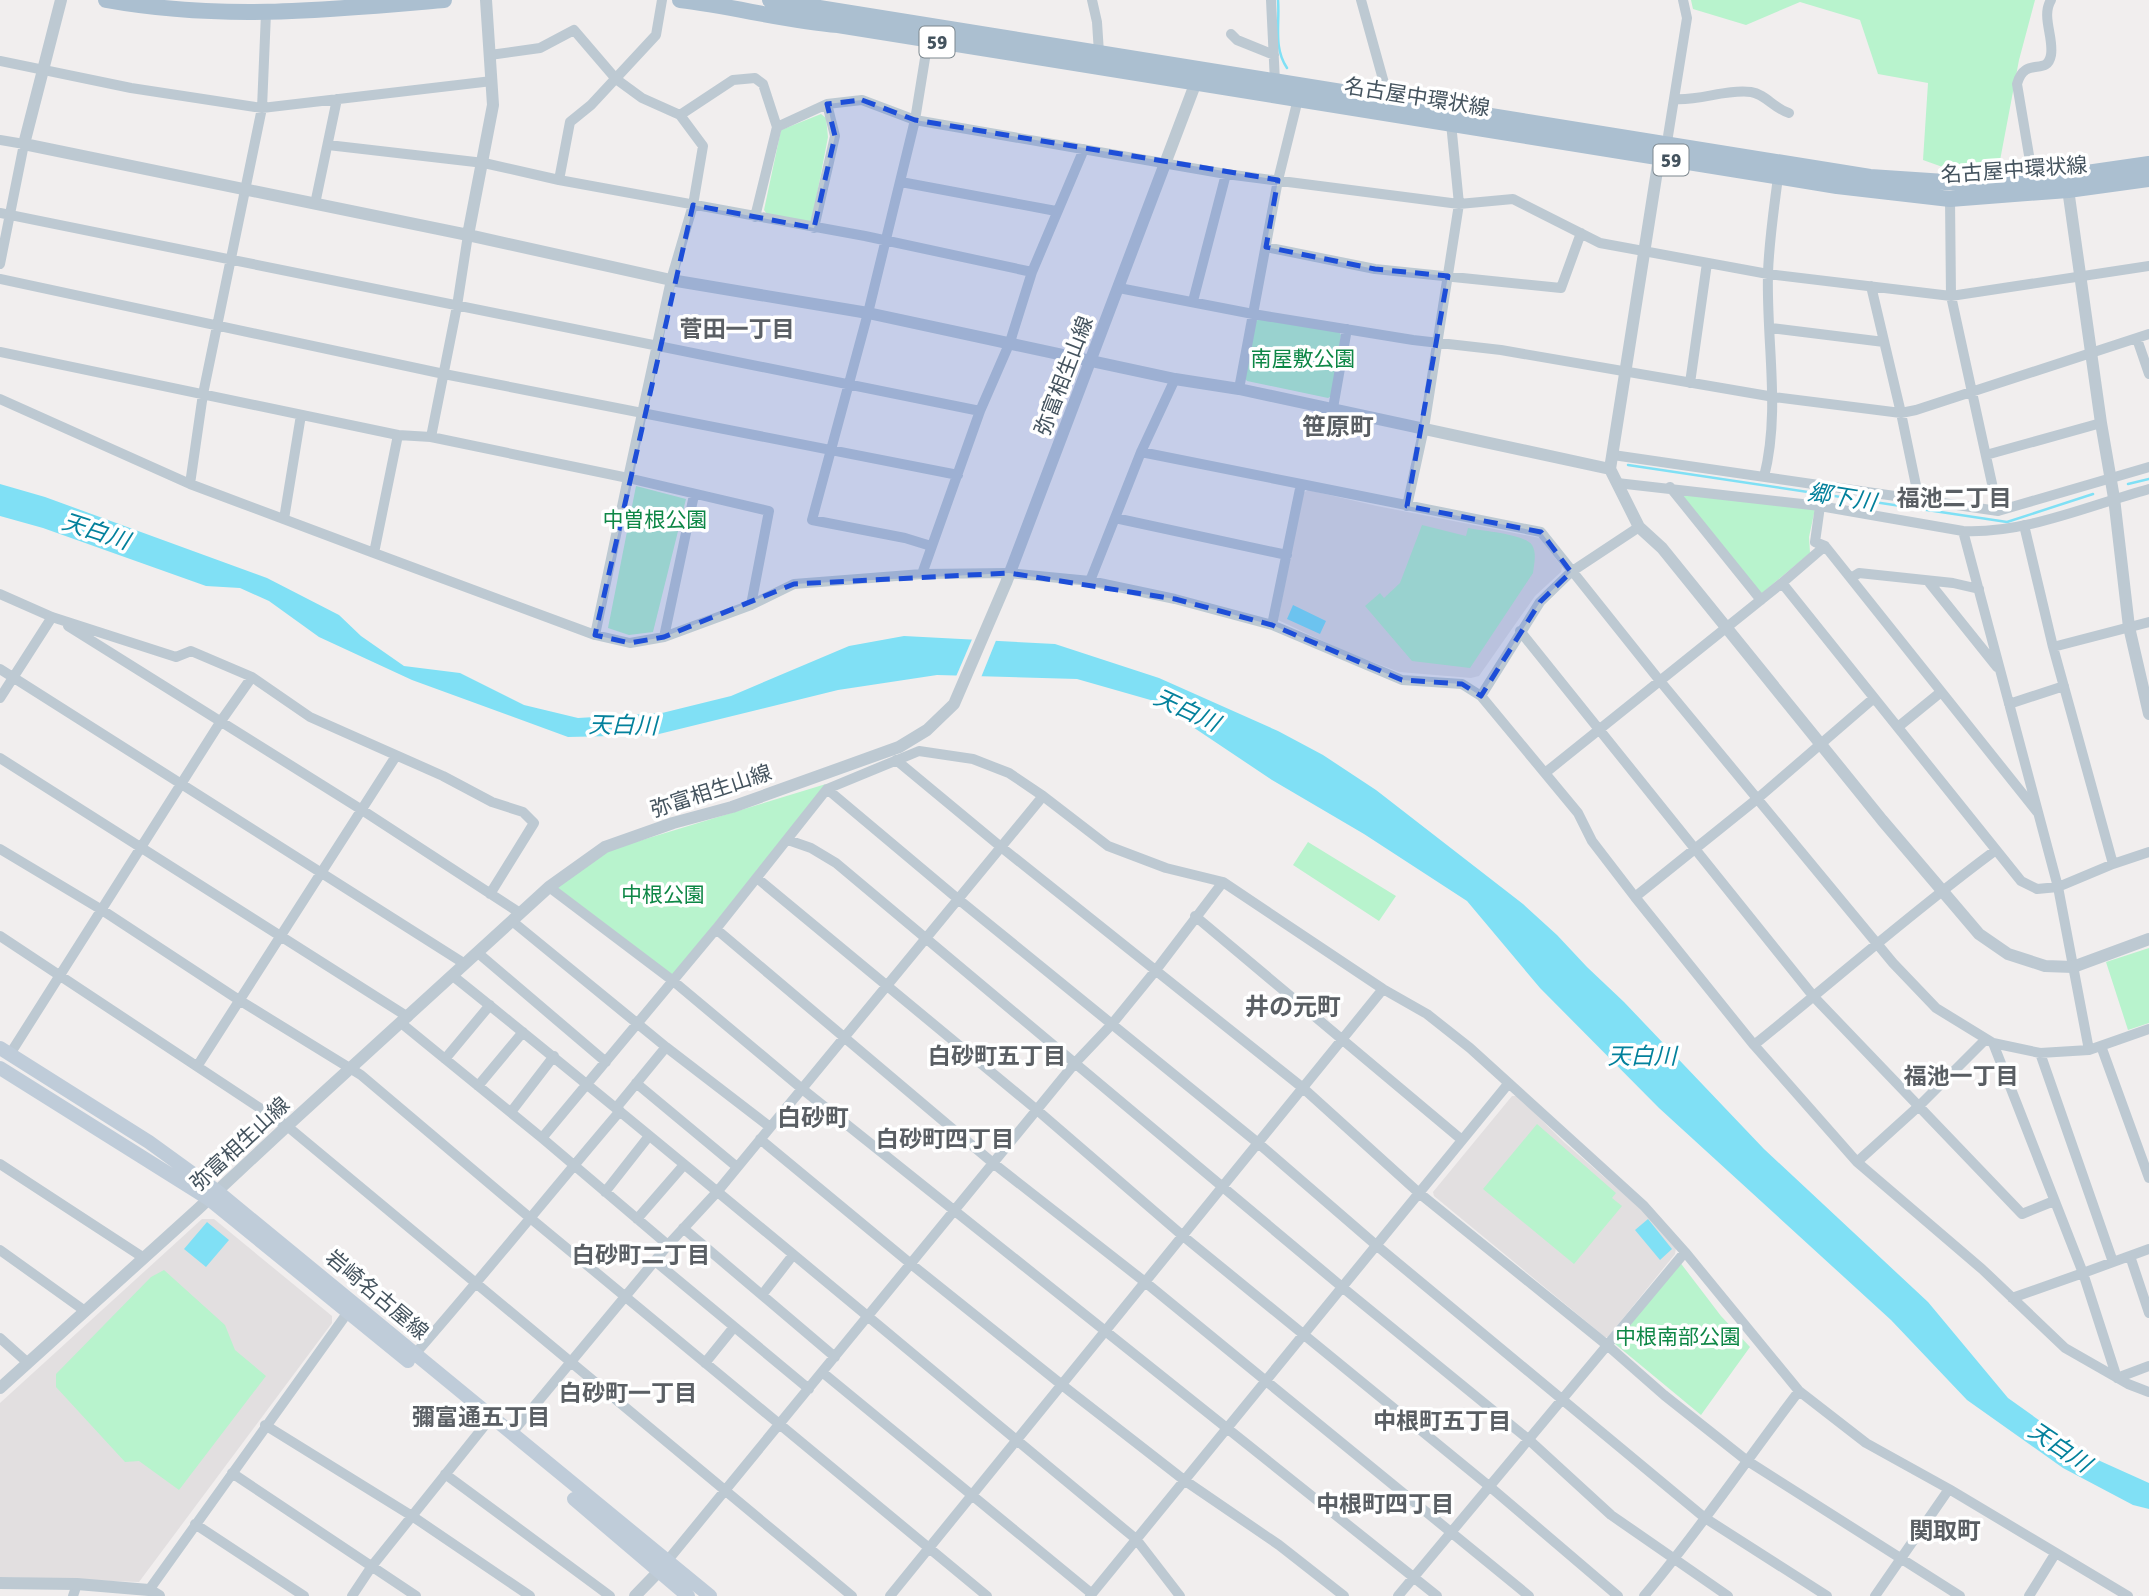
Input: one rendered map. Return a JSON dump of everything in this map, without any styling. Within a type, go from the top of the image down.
[{"type":"main road","points":[[106,0],[148,8],[266,13],[444,0]]},
{"type":"main road","name":"名古屋中環状線","points":[[680,0],[750,10],[803,22],[928,40],[1198,76],[1275,82],[1663,151],[1778,177],[1837,186],[1950,199],[2067,183],[2149,179]]},
{"type":"main road","name":"名古屋中環状線","points":[[770,0],[853,7],[1099,53],[1298,99],[1451,123],[1870,177],[1960,183],[2033,179],[2067,183],[2149,164]]},
{"type":"main road","name":"岩崎名古屋線","points":[[5,1051],[149,1142],[485,1425],[664,1565],[710,1596]]},
{"type":"main road","name":"岩崎名古屋線","points":[[0,1068],[213,1196],[415,1354],[511,1434],[664,1565],[688,1596]]},
{"type":"street","points":[[0,264],[5,214],[61,0]]},
{"type":"street","points":[[431,438],[494,105],[486,0]]},
{"type":"street","points":[[559,180],[570,122],[591,105],[656,35],[662,0]]},
{"type":"street","points":[[1092,0],[1099,53]]},
{"type":"street","points":[[1271,0],[1275,82]]},
{"type":"street","points":[[1361,0],[1389,102]]},
{"type":"street","points":[[1683,0],[1687,18],[1613,454],[1611,469],[1617,483],[1639,527],[1662,548],[1940,891],[1979,934],[2008,954],[2045,965],[2073,967],[2149,939]]},
{"type":"street","points":[[2033,179],[2017,84],[2020,73],[2026,68],[2041,67],[2051,54],[2047,10],[2050,0]]},
{"type":"street","points":[[190,484],[203,394],[262,108],[266,13]]},
{"type":"street","points":[[490,55],[540,48],[574,30],[616,79],[642,98],[680,115],[703,146],[692,205],[671,280],[641,414],[595,635]]},
{"type":"street","points":[[1231,34],[1237,40],[1274,55]]},
{"type":"street","points":[[928,40],[915,120],[901,182],[812,520],[905,538],[931,546]]},
{"type":"street","points":[[0,61],[131,88],[262,108],[492,80]]},
{"type":"street","name":"弥富相生山線","points":[[0,1388],[549,887],[605,847],[673,823],[732,807],[899,747],[927,730],[954,704],[1008,578],[1198,76]]},
{"type":"street","points":[[680,115],[733,80],[755,78],[763,84],[777,127],[755,217]]},
{"type":"street","points":[[1674,99],[1692,101],[1726,93],[1752,92],[1781,111],[1789,113]]},
{"type":"street","points":[[316,204],[337,99]]},
{"type":"street","points":[[1239,388],[1278,180],[1298,99]]},
{"type":"street","points":[[777,127],[827,104],[862,100],[915,120],[1165,164],[1459,204],[1513,199],[1600,243],[1768,274],[1951,296],[2149,266]]},
{"type":"street","points":[[814,228],[835,136],[827,104]]},
{"type":"street","points":[[1407,506],[1424,428],[1459,204],[1451,123]]},
{"type":"street","points":[[0,140],[468,235],[671,280],[868,313],[1175,379],[1239,388],[1611,469]]},
{"type":"street","points":[[328,145],[484,163],[1032,272]]},
{"type":"street","points":[[922,574],[980,411],[1010,342],[1032,272],[1084,149]]},
{"type":"street","points":[[1194,301],[1226,173]]},
{"type":"street","points":[[1764,477],[1774,397],[1768,274],[1778,177]]},
{"type":"street","points":[[901,182],[1056,211]]},
{"type":"street","points":[[2067,183],[2114,498],[2129,627],[2149,714]]},
{"type":"street","points":[[1950,199],[1951,296],[1998,511]]},
{"type":"street","points":[[5,214],[980,411]]},
{"type":"street","points":[[1266,247],[1375,269],[1561,288],[1581,233]]},
{"type":"street","points":[[1690,383],[1707,263]]},
{"type":"street","points":[[0,279],[443,374],[957,475]]},
{"type":"street","points":[[1871,286],[1919,500]]},
{"type":"street","points":[[1119,288],[1253,314],[1438,343],[1501,350],[1774,397],[1901,413],[2149,334]]},
{"type":"street","points":[[1771,328],[1884,342]]},
{"type":"street","points":[[1333,408],[1347,329]]},
{"type":"street","points":[[2137,339],[2149,374]]},
{"type":"street","points":[[0,352],[398,435],[431,438],[628,478],[769,511],[751,605]]},
{"type":"street","points":[[1090,581],[1141,452],[1175,379]]},
{"type":"street","points":[[0,399],[190,484],[595,635],[630,643],[664,637],[751,605],[794,584],[922,574],[1090,581],[1175,598],[1272,625],[1402,680],[1462,684],[1481,696],[1545,773],[1577,813],[1592,841],[1635,897],[1754,1045],[1857,1162],[2065,1348],[2117,1378],[2149,1392]]},
{"type":"street","points":[[284,519],[301,415]]},
{"type":"street","points":[[1986,455],[2101,423]]},
{"type":"street","points":[[374,553],[398,435]]},
{"type":"street","points":[[1141,452],[1541,533],[1878,945],[1936,1008],[1989,1041],[2040,1053],[2090,1051],[2149,1029]]},
{"type":"street","points":[[1613,454],[1998,511],[2149,467]]},
{"type":"street","points":[[1617,483],[1820,506],[1963,531],[1986,532],[2024,525],[2149,489]]},
{"type":"street","points":[[1272,625],[1301,484]]},
{"type":"street","points":[[1670,487],[1761,600]]},
{"type":"street","points":[[664,637],[694,495]]},
{"type":"street","points":[[1820,506],[1815,542],[1825,547],[1851,578],[2038,813]]},
{"type":"street","points":[[1115,518],[1287,555]]},
{"type":"street","points":[[2024,525],[2053,647],[2113,864]]},
{"type":"street","points":[[1481,696],[1540,602],[1571,572],[1639,527]]},
{"type":"street","points":[[1963,531],[2058,887],[2090,1051]]},
{"type":"street","points":[[1545,773],[1825,547]]},
{"type":"street","points":[[1851,578],[1859,573],[1979,589]]},
{"type":"street","points":[[1928,581],[2000,670]]},
{"type":"street","points":[[1782,583],[2021,881],[2037,889],[2058,887],[2149,852]]},
{"type":"street","points":[[0,594],[52,617],[176,657],[191,651],[252,677],[310,717],[443,776],[492,802],[523,812],[534,823],[490,894]]},
{"type":"street","points":[[0,698],[52,617]]},
{"type":"street","points":[[52,617],[221,720],[490,894],[666,1047],[769,1127]]},
{"type":"street","points":[[2053,647],[2149,622]]},
{"type":"street","points":[[1520,631],[1814,997],[2022,1214],[2054,1201]]},
{"type":"street","points":[[0,669],[464,964]]},
{"type":"street","points":[[5,1051],[60,976],[221,720],[252,677]]},
{"type":"street","points":[[2009,704],[2064,687]]},
{"type":"street","points":[[1898,727],[1941,692]]},
{"type":"street","points":[[1635,897],[1757,799],[1874,698]]},
{"type":"street","points":[[542,1138],[716,929],[827,789],[919,751],[973,759],[1009,773],[1108,846],[1166,867],[1223,882],[1383,989],[1427,1014],[1470,1048],[1644,1206],[1799,1391],[1866,1443],[1949,1489],[2128,1596]]},
{"type":"street","points":[[198,1065],[396,756]]},
{"type":"street","points":[[0,758],[405,1020],[445,1059],[668,1245]]},
{"type":"street","points":[[896,760],[1303,1088],[1419,1193],[1746,1460],[1960,1596]]},
{"type":"street","points":[[827,789],[1258,1143],[1376,1245],[1705,1518],[1827,1596]]},
{"type":"street","points":[[511,1434],[668,1245],[737,1167],[1043,796]]},
{"type":"street","points":[[788,840],[811,848],[836,863],[1342,1287],[1528,1439],[1611,1515],[1728,1596]]},
{"type":"street","points":[[0,849],[102,910],[239,1000],[351,1068],[987,1596]]},
{"type":"street","points":[[1754,1045],[1940,891],[1996,850]]},
{"type":"street","points":[[757,878],[1037,1110],[1183,1236],[1489,1486],[1618,1596]]},
{"type":"street","points":[[635,1596],[664,1565],[1075,1063],[1112,1024],[1223,882]]},
{"type":"street","points":[[549,887],[672,980],[801,1088],[1437,1596]]},
{"type":"street","points":[[1195,916],[1462,1140]]},
{"type":"street","points":[[716,929],[993,1163],[1145,1282],[1529,1596]]},
{"type":"street","points":[[0,936],[287,1126],[852,1596]]},
{"type":"street","points":[[478,953],[606,1062]]},
{"type":"street","points":[[453,975],[1136,1539],[1180,1596]]},
{"type":"street","points":[[890,1596],[1383,989]]},
{"type":"street","points":[[445,1059],[490,1005]]},
{"type":"street","points":[[478,1086],[523,1032]]},
{"type":"street","points":[[1857,1162],[1989,1041]]},
{"type":"street","points":[[1989,1041],[2083,1273],[2117,1378]]},
{"type":"street","points":[[2101,1046],[2149,1178]]},
{"type":"street","points":[[415,1354],[574,1165],[666,1047]]},
{"type":"street","points":[[2040,1053],[2113,1262]]},
{"type":"street","points":[[510,1112],[554,1056]]},
{"type":"street","points":[[636,1083],[737,1167]]},
{"type":"street","points":[[822,1372],[1090,1595],[1508,1084]]},
{"type":"street","points":[[605,1192],[649,1136]]},
{"type":"street","points":[[760,1139],[1062,1385],[1184,1480],[1279,1545],[1344,1596]]},
{"type":"street","points":[[0,1164],[144,1258]]},
{"type":"street","points":[[637,1219],[683,1166]]},
{"type":"street","points":[[683,1228],[835,1357]]},
{"type":"street","points":[[0,1250],[85,1311]]},
{"type":"street","points":[[2012,1298],[2149,1250]]},
{"type":"street","points":[[1398,1596],[1685,1252]]},
{"type":"street","points":[[762,1295],[793,1255]]},
{"type":"street","points":[[2130,1256],[2149,1313]]},
{"type":"street","points":[[655,1261],[809,1389]]},
{"type":"street","points":[[0,1583],[75,1590],[154,1593],[195,1524],[348,1312]]},
{"type":"street","points":[[705,1363],[734,1327]]},
{"type":"street","points":[[0,1338],[28,1363]]},
{"type":"street","points":[[2117,1378],[2149,1366]]},
{"type":"street","points":[[1644,1596],[1674,1561],[1799,1391]]},
{"type":"street","points":[[265,1425],[412,1516],[530,1596]]},
{"type":"street","points":[[352,1596],[372,1566],[485,1425]]},
{"type":"street","points":[[232,1472],[416,1596]]},
{"type":"street","points":[[445,1474],[610,1596]]},
{"type":"street","points":[[1875,1596],[1949,1489]]},
{"type":"street","points":[[195,1524],[304,1596]]},
{"type":"street","points":[[2029,1596],[2055,1554]]},
{"type":"highlighted area","points":[[862,100],[915,120],[1278,180],[1266,247],[1375,269],[1448,276],[1407,506],[1541,532],[1571,572],[1540,602],[1481,696],[1462,684],[1402,680],[1272,625],[1175,599],[1009,573],[794,584],[664,637],[630,643],[595,635],[693,205],[814,228],[835,136],[827,104]]},
{"type":"shaded area","points":[[1308,490],[1540,538],[1562,567],[1561,572],[1535,596],[1479,676],[1471,678],[1399,672],[1344,651],[1278,620],[1303,493]]},
{"type":"shaded area","points":[[1512,1096],[1517,1096],[1565,1143],[1650,1217],[1676,1248],[1675,1254],[1608,1337],[1434,1196],[1433,1192]]},
{"type":"shaded area","points":[[202,1219],[214,1219],[332,1316],[332,1323],[139,1582],[0,1577],[0,1403]]},
{"type":"green space","points":[[1691,0],[2035,0],[2019,60],[1998,171],[1951,170],[1923,160],[1928,83],[1878,74],[1860,20],[1800,2],[1746,25],[1693,9]]},
{"type":"green space","points":[[821,114],[826,118],[828,137],[812,220],[807,223],[767,214],[764,210],[781,130]]},
{"type":"green space","name":"南屋敷公園","points":[[1259,319],[1339,332],[1341,335],[1333,395],[1328,398],[1247,381],[1244,377],[1255,322]]},
{"type":"green space","name":"中曽根公園","points":[[636,486],[686,499],[653,632],[629,635],[608,628]]},
{"type":"green space","points":[[1680,493],[1815,509],[1809,537],[1810,553],[1761,594]]},
{"type":"green space","points":[[1422,525],[1466,536],[1468,528],[1503,534],[1528,541],[1534,548],[1533,573],[1470,668],[1412,661],[1365,606],[1380,593],[1384,598],[1400,583]]},
{"type":"green space","name":"中根公園","points":[[826,784],[672,977],[555,888],[606,851]]},
{"type":"green space","points":[[1308,842],[1396,896],[1379,921],[1293,865]]},
{"type":"green space","points":[[2149,948],[2149,1023],[2128,1030],[2106,962]]},
{"type":"green space","points":[[1537,1124],[1616,1193],[1612,1198],[1622,1206],[1574,1264],[1483,1189]]},
{"type":"green space","name":"中根南部公園","points":[[1679,1261],[1721,1316],[1750,1347],[1701,1415],[1614,1343]]},
{"type":"green space","points":[[164,1270],[225,1325],[235,1350],[266,1376],[179,1490],[139,1461],[125,1462],[56,1387],[56,1374],[151,1277]]},
{"type":"water","name":"天白川","points":[[0,484],[45,497],[267,578],[339,615],[361,636],[404,666],[460,673],[524,705],[578,718],[662,713],[731,696],[849,646],[904,636],[1055,644],[1159,678],[1278,731],[1323,755],[1376,790],[1523,904],[1624,1002],[1764,1149],[1928,1302],[2008,1398],[2089,1456],[2149,1483],[2149,1509],[2133,1505],[2063,1468],[1967,1400],[1891,1320],[1659,1108],[1540,988],[1467,901],[1364,834],[1272,780],[1154,701],[1077,679],[937,675],[838,690],[655,735],[568,737],[412,680],[319,637],[269,601],[240,588],[206,586],[43,528],[0,516]]},
{"type":"water","points":[[1293,605],[1326,621],[1320,634],[1287,619]]},
{"type":"water","points":[[1648,1219],[1672,1249],[1660,1260],[1635,1230]]},
{"type":"water","points":[[207,1222],[229,1240],[206,1267],[184,1249]]},
{"type":"pier","points":[[973,637],[997,638],[980,680],[955,679]]},
{"type":"waterway","points":[[1278,0],[1280,52],[1287,68]]},
{"type":"waterway","name":"郷下川","points":[[1628,465],[2007,522],[2093,494]]},
{"type":"waterway","name":"郷下川","points":[[2128,484],[2149,479]]},
{"type":"district","name":"菅田一丁目","points":[[737,329]]},
{"type":"district","name":"笹原町","points":[[1338,427]]},
{"type":"district","name":"福池二丁目","points":[[1954,498]]},
{"type":"district","name":"井の元町","points":[[1293,1007]]},
{"type":"district","name":"白砂町五丁目","points":[[997,1056]]},
{"type":"district","name":"福池一丁目","points":[[1961,1076]]},
{"type":"district","name":"白砂町","points":[[813,1118]]},
{"type":"district","name":"白砂町四丁目","points":[[945,1139]]},
{"type":"district","name":"白砂町二丁目","points":[[641,1255]]},
{"type":"district","name":"白砂町一丁目","points":[[628,1393]]},
{"type":"district","name":"彌富通五丁目","points":[[481,1417]]},
{"type":"district","name":"中根町五丁目","points":[[1442,1421]]},
{"type":"district","name":"中根町四丁目","points":[[1385,1504]]},
{"type":"district","name":"関取町","points":[[1945,1531]]}]
